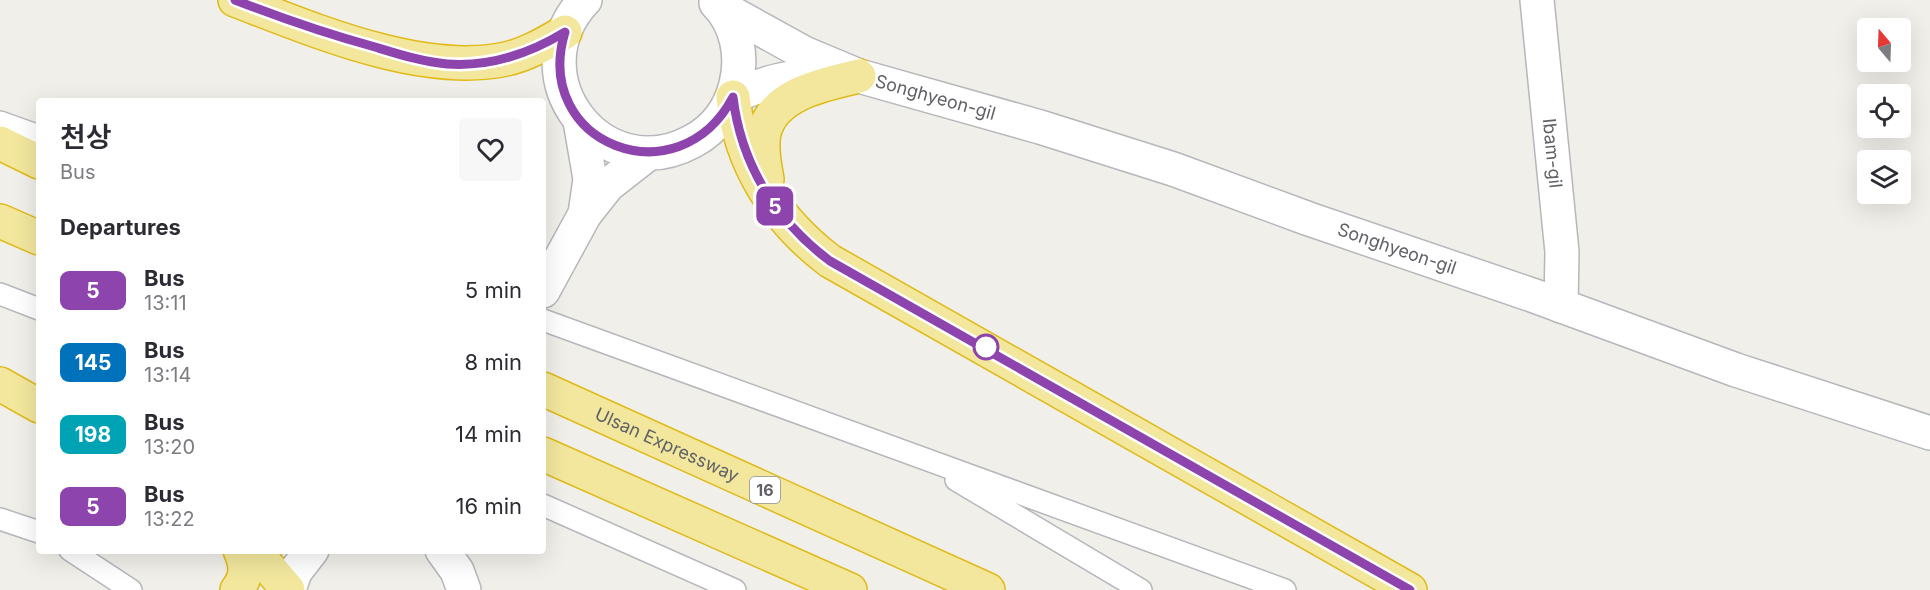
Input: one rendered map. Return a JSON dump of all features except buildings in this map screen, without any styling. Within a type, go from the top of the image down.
[{"type":"highway","points":[[235,0],[310,28],[398,54],[447,64],[507,59],[538,48],[570,14]]},
{"type":"highway","points":[[771,202],[762,154],[764,131],[774,115],[802,92],[859,76]]},
{"type":"highway","points":[[733,97],[736,123],[750,166],[771,202],[809,245],[830,261],[1410,590]]},
{"type":"highway","points":[[0,143],[36,161]]},
{"type":"highway","points":[[0,223],[36,237]]},
{"type":"highway","points":[[0,384],[36,404]]},
{"type":"highway","name":"Ulsan Expressway","points":[[546,390],[988,590]]},
{"type":"highway","points":[[546,455],[850,590]]},
{"type":"highway","points":[[237,590],[245,578],[246,568],[241,554]]},
{"type":"highway","points":[[258,554],[289,590]]},
{"type":"street","name":"Ibam-gil","points":[[1537,0],[1562,252],[1561,306]]},
{"type":"street","points":[[570,14],[560,47],[560,78],[564,94],[580,121],[604,141],[618,148],[649,153],[684,146],[699,138],[724,113],[733,97],[739,74],[739,50],[732,26],[716,3]]},
{"type":"street","name":"Songhyeon-gil","points":[[716,3],[794,48],[859,76],[1040,127],[1173,169],[1736,370],[1930,434]]},
{"type":"street","name":"Songhyeon-gil","points":[[733,97],[758,85],[788,76],[859,76]]},
{"type":"street","points":[[580,121],[590,179],[585,214]]},
{"type":"street","points":[[546,286],[585,214],[608,185],[649,153]]},
{"type":"street","points":[[289,590],[295,572],[309,554]]},
{"type":"street","points":[[445,554],[457,571],[464,590]]},
{"type":"lane","points":[[0,122],[36,135]]},
{"type":"lane","points":[[0,223],[36,243]]},
{"type":"lane","points":[[0,294],[36,308]]},
{"type":"lane","points":[[546,321],[1285,590]]},
{"type":"lane","points":[[912,454],[1141,590]]},
{"type":"lane","points":[[546,506],[735,590]]},
{"type":"lane","points":[[0,519],[36,531]]},
{"type":"lane","points":[[76,554],[131,590]]},
{"type":"bus line","name":"5","points":[[235,0],[310,28],[398,54],[447,64],[507,59],[538,48],[565,32],[560,47],[559,63],[564,94],[580,121],[591,132],[618,148],[649,153],[684,146],[699,138],[713,126],[733,97],[736,123],[750,166],[771,202],[809,245],[830,261],[1026,370],[1410,590]]}]
